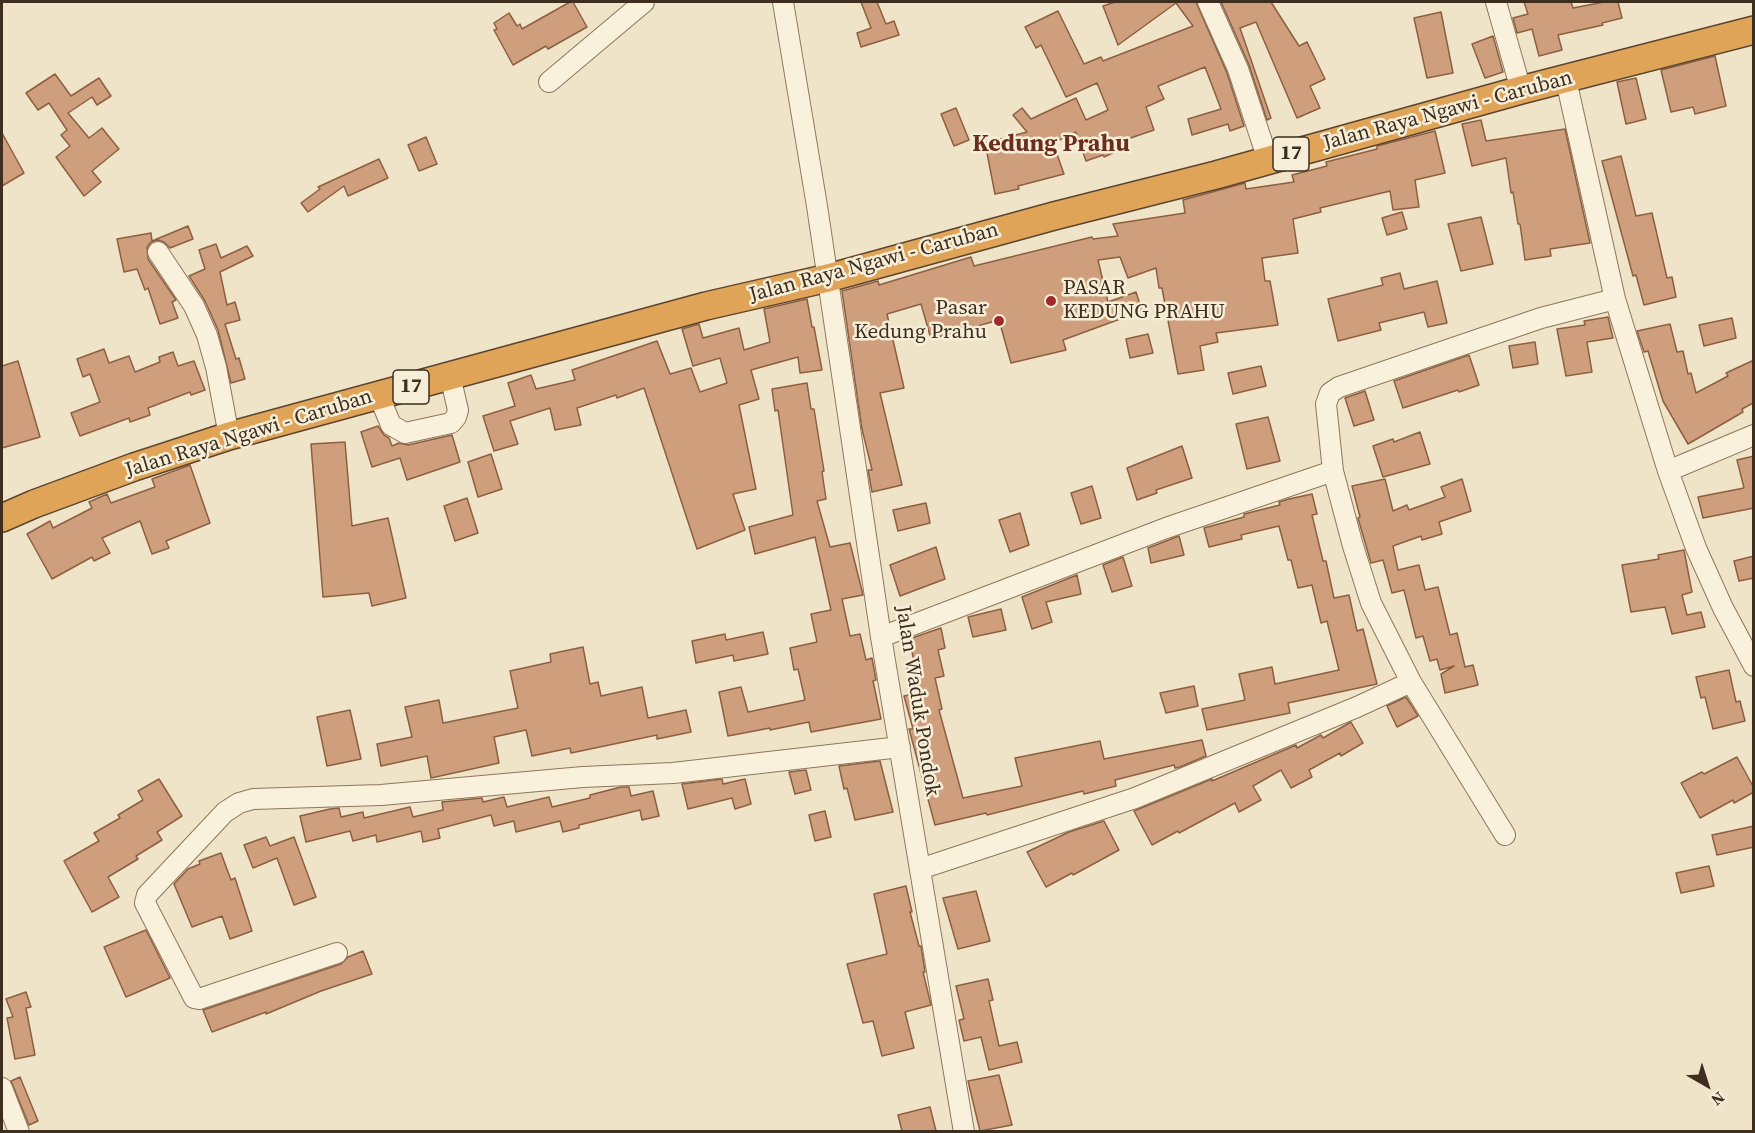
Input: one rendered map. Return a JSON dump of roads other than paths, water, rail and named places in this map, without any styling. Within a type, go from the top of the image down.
[{"type":"highway","name":"Jalan Raya Ngawi - Caruban","points":[[2,518],[134,467],[229,436],[706,306],[828,278],[1521,90],[1754,30]]},
{"type":"street","points":[[549,82],[645,2]]},
{"type":"street","name":"Jalan Waduk Pondok","points":[[783,2],[828,278],[881,637],[964,1131]]},
{"type":"street","points":[[1208,2],[1238,69],[1268,160]]},
{"type":"street","points":[[1496,2],[1521,90]]},
{"type":"street","points":[[1566,80],[1615,298],[1668,471],[1696,549],[1723,608],[1754,666]]},
{"type":"street","points":[[158,252],[194,306],[207,335],[216,367],[229,436]]},
{"type":"street","points":[[1505,835],[1411,682],[1371,603],[1353,546],[1334,471],[1326,404],[1330,393],[1339,387],[1530,321],[1615,298]]},
{"type":"street","points":[[379,396],[391,425],[405,433],[451,423],[458,410],[450,376]]},
{"type":"street","points":[[1668,471],[1754,435]]},
{"type":"street","points":[[881,637],[1166,528],[1334,471]]},
{"type":"street","points":[[920,869],[1135,798],[1357,707],[1411,682]]},
{"type":"street","points":[[337,953],[199,999],[194,998],[145,903],[147,895],[225,812],[240,802],[253,799],[381,795],[583,777],[673,773],[900,747]]},
{"type":"street","points":[[2,1088],[19,1131]]},
{"type":"place","name":"PASAR KEDUNG PRAHU","points":[[1051,301]]},
{"type":"place","name":"Pasar Kedung Prahu","points":[[999,321]]},
{"type":"district","name":"Kedung Prahu","points":[[1051,145]]}]
